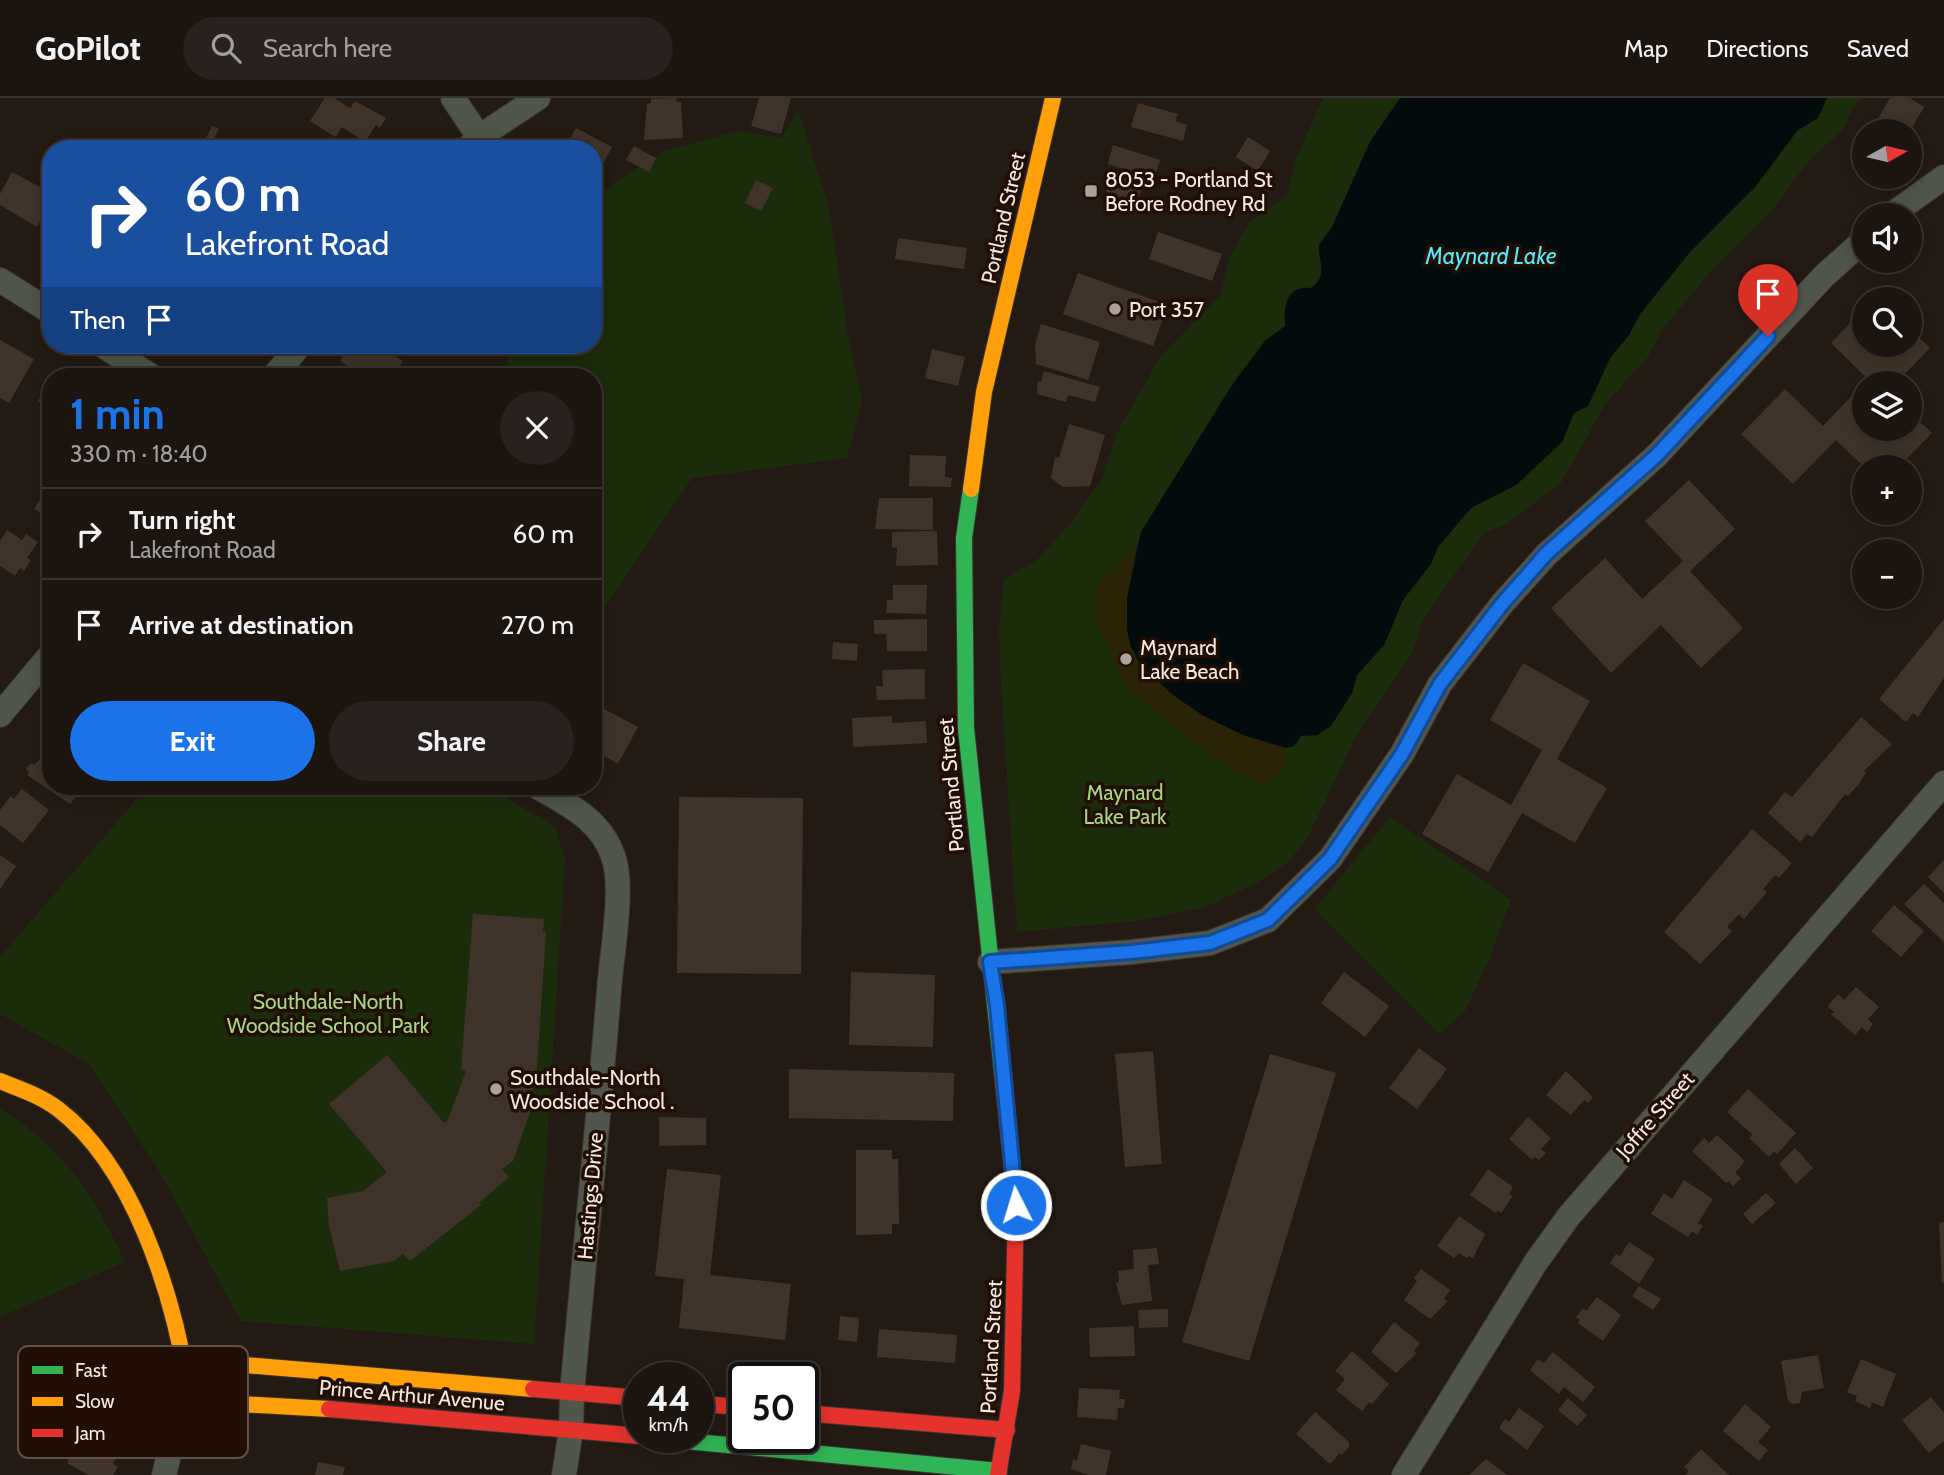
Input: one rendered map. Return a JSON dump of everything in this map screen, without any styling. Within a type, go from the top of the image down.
[{"type":"street","points":[[453,98],[472,140]]},
{"type":"street","points":[[477,140],[538,98]]},
{"type":"street","name":"Portland Street","points":[[999,1473],[1013,1391],[1016,1205],[966,728],[964,538],[984,392],[1053,98]]},
{"type":"street","points":[[1908,203],[1944,177]]},
{"type":"street","points":[[990,962],[1132,952],[1210,943],[1268,920],[1330,859],[1402,754],[1440,684],[1502,604],[1546,554],[1657,455],[1824,276],[1852,251]]},
{"type":"street","points":[[0,280],[42,306]]},
{"type":"street","points":[[116,354],[138,368]]},
{"type":"street","points":[[281,368],[292,354]]},
{"type":"street","points":[[0,715],[42,665]]},
{"type":"street","name":"Joffre Street","points":[[1404,1475],[1536,1262],[1569,1216],[1944,783]]},
{"type":"street","name":"Hastings Drive","points":[[551,795],[589,818],[605,837],[615,862],[616,902],[572,1392],[571,1430],[564,1475]]},
{"type":"street","points":[[0,1081],[34,1095],[58,1109],[79,1128],[107,1165],[146,1230],[162,1266],[178,1321],[182,1346]]},
{"type":"street","name":"Prince Arthur Avenue","points":[[248,1365],[623,1397]]},
{"type":"street","name":"Prince Arthur Avenue","points":[[248,1402],[623,1435]]},
{"type":"street","points":[[819,1414],[1007,1430]]},
{"type":"street","points":[[714,1444],[999,1473]]},
{"type":"street","points":[[164,1475],[168,1458]]},
{"type":"green space","name":"Maynard Lake Park","points":[[1323,98],[1400,98],[1370,142],[1332,227],[1319,245],[1320,279],[1311,289],[1296,291],[1288,299],[1285,326],[1265,341],[1232,385],[1141,532],[1134,559],[1296,744],[1301,736],[1317,735],[1352,693],[1357,675],[1389,635],[1403,600],[1438,547],[1471,508],[1516,485],[1562,442],[1574,413],[1588,406],[1610,358],[1629,335],[1640,314],[1690,252],[1755,187],[1797,131],[1827,98],[1862,98],[1852,109],[1843,130],[1809,160],[1774,208],[1711,271],[1662,330],[1648,357],[1606,403],[1561,483],[1508,523],[1484,533],[1424,617],[1411,655],[1358,732],[1307,839],[1289,861],[1257,883],[1203,908],[1135,921],[1017,932],[1000,666],[999,626],[1004,579],[1037,560],[1069,525],[1102,479],[1117,433],[1160,357],[1220,296],[1230,257],[1249,223],[1287,195],[1296,159]]},
{"type":"green space","points":[[798,110],[829,207],[847,331],[862,400],[847,458],[692,478],[602,612],[602,368],[506,368],[509,354],[602,354],[602,190],[665,151],[738,131],[782,138]]},
{"type":"green space","name":"Southdale-North Woodside School .Park","points":[[140,795],[501,795],[555,827],[565,859],[534,1344],[241,1321],[161,1174],[89,1064],[0,1014],[0,957]]},
{"type":"green space","points":[[1390,817],[1511,900],[1489,959],[1465,1011],[1439,1034],[1315,909]]},
{"type":"green space","points":[[0,1109],[42,1140],[75,1175],[89,1194],[125,1262],[0,1317]]},
{"type":"sand","name":"Maynard Lake Beach","points":[[1138,544],[1126,607],[1127,633],[1137,659],[1161,686],[1209,719],[1240,734],[1286,748],[1282,772],[1264,784],[1232,769],[1196,744],[1126,687],[1096,619],[1098,584]]},
{"type":"water","name":"Maynard Lake","points":[[1400,98],[1827,98],[1818,118],[1797,131],[1755,187],[1690,252],[1640,314],[1629,335],[1610,358],[1588,406],[1574,413],[1562,442],[1516,485],[1471,508],[1438,547],[1431,564],[1403,600],[1384,645],[1357,675],[1352,693],[1331,726],[1317,735],[1301,736],[1294,746],[1286,748],[1243,735],[1202,715],[1173,695],[1141,665],[1131,647],[1127,630],[1127,597],[1141,532],[1232,385],[1265,341],[1285,326],[1288,298],[1296,290],[1311,288],[1320,278],[1319,245],[1332,227],[1370,142]]},
{"type":"building","points":[[325,98],[334,98],[350,108],[355,101],[386,118],[380,128],[376,125],[366,140],[342,127],[335,137],[310,121]]},
{"type":"building","points":[[676,98],[677,102],[681,102],[683,138],[644,140],[647,104],[651,103],[651,99]]},
{"type":"building","points":[[759,98],[791,98],[781,134],[751,126]]},
{"type":"building","points":[[1890,98],[1910,98],[1924,107],[1917,119],[1878,119]]},
{"type":"building","points":[[1138,103],[1178,114],[1175,121],[1187,125],[1183,141],[1131,127]]},
{"type":"building","points":[[212,126],[219,129],[213,140],[205,140]]},
{"type":"building","points":[[576,128],[599,140],[570,140]]},
{"type":"building","points":[[1248,137],[1270,151],[1258,171],[1236,157]]},
{"type":"building","points":[[602,142],[612,147],[602,165]]},
{"type":"building","points":[[1113,145],[1160,160],[1154,179],[1108,164]]},
{"type":"building","points":[[634,146],[656,158],[649,172],[626,160]]},
{"type":"building","points":[[1113,171],[1144,181],[1135,210],[1104,200]]},
{"type":"building","points":[[12,172],[42,188],[42,218],[37,227],[0,205],[0,194]]},
{"type":"building","points":[[756,180],[773,188],[761,211],[745,203]]},
{"type":"building","points":[[1158,232],[1222,254],[1212,281],[1149,259]]},
{"type":"building","points":[[898,238],[967,248],[964,269],[895,259]]},
{"type":"building","name":"Port 357","points":[[1078,273],[1168,305],[1153,346],[1063,314]]},
{"type":"building","points":[[1852,321],[1852,357],[1921,357],[1908,371],[1860,371],[1831,343]]},
{"type":"building","points":[[1041,324],[1100,342],[1088,380],[1036,364],[1035,345]]},
{"type":"building","points":[[0,340],[34,359],[9,403],[0,398]]},
{"type":"building","points":[[1922,340],[1930,348],[1922,356]]},
{"type":"building","points":[[932,349],[965,357],[958,386],[925,378]]},
{"type":"building","points":[[344,354],[392,354],[403,361],[398,368],[350,368],[340,361]]},
{"type":"building","points":[[1044,371],[1100,387],[1095,402],[1068,395],[1066,402],[1037,394],[1038,381],[1041,382]]},
{"type":"building","points":[[1785,389],[1823,426],[1852,396],[1852,441],[1922,441],[1922,424],[1932,433],[1911,455],[1852,455],[1836,440],[1793,484],[1741,434]]},
{"type":"building","points":[[1069,424],[1105,435],[1090,486],[1063,487],[1051,478],[1055,457],[1059,458]]},
{"type":"building","points":[[910,455],[946,456],[945,477],[952,478],[951,487],[909,486]]},
{"type":"building","points":[[1689,480],[1735,529],[1690,571],[1743,628],[1701,668],[1661,625],[1611,673],[1551,608],[1605,558],[1642,599],[1683,561],[1645,521]]},
{"type":"building","points":[[42,496],[42,513],[34,509]]},
{"type":"building","points":[[879,498],[933,498],[933,530],[875,529]]},
{"type":"building","points":[[7,530],[22,540],[26,534],[38,542],[27,558],[31,560],[24,571],[20,568],[15,576],[0,566],[0,541]]},
{"type":"building","points":[[892,532],[937,532],[938,565],[896,566],[897,547],[892,548]]},
{"type":"building","points":[[893,585],[927,585],[926,614],[886,613],[887,600],[893,600]]},
{"type":"building","points":[[927,619],[927,651],[887,651],[886,634],[874,634],[874,620]]},
{"type":"building","points":[[1944,619],[1944,678],[1918,717],[1913,713],[1906,722],[1879,699]]},
{"type":"building","points":[[833,642],[858,644],[857,661],[832,659]]},
{"type":"building","points":[[1523,663],[1590,701],[1557,759],[1607,788],[1575,843],[1522,813],[1488,872],[1422,834],[1457,774],[1511,805],[1542,750],[1490,720]]},
{"type":"building","points":[[925,669],[925,699],[877,700],[876,686],[883,686],[882,670]]},
{"type":"building","points":[[602,708],[638,727],[618,764],[602,755]]},
{"type":"building","points":[[892,716],[892,723],[926,721],[927,743],[853,747],[852,718]]},
{"type":"building","points":[[1861,717],[1892,744],[1864,771],[1866,773],[1858,785],[1848,796],[1845,794],[1812,837],[1807,834],[1800,842],[1768,813],[1785,792],[1792,797]]},
{"type":"building","points":[[42,757],[42,785],[27,775],[29,772],[26,769],[31,763],[34,765]]},
{"type":"building","points":[[22,789],[49,810],[23,843],[0,825],[0,810],[11,796],[14,799]]},
{"type":"building","points":[[57,795],[78,795],[70,804]]},
{"type":"building","points":[[679,797],[803,798],[801,974],[677,973]]},
{"type":"building","points":[[1752,829],[1792,863],[1779,878],[1775,875],[1763,889],[1767,892],[1744,919],[1739,914],[1727,927],[1732,931],[1700,964],[1664,932]]},
{"type":"building","points":[[0,855],[16,866],[0,889]]},
{"type":"building","points":[[1944,860],[1944,893],[1928,877]]},
{"type":"building","points":[[1924,884],[1944,903],[1944,942],[1904,904]]},
{"type":"building","points":[[1894,905],[1924,931],[1901,957],[1871,931]]},
{"type":"building","name":"Southdale-North Woodside School .","points":[[473,914],[544,919],[543,932],[546,932],[536,1082],[533,1082],[532,1096],[535,1098],[513,1161],[502,1169],[509,1177],[479,1203],[481,1205],[410,1261],[403,1254],[394,1261],[340,1271],[329,1226],[327,1198],[363,1191],[387,1172],[329,1104],[387,1055],[444,1123],[448,1120],[466,1071],[461,1070]]},
{"type":"building","points":[[851,972],[935,975],[933,1047],[849,1045]]},
{"type":"building","points":[[1344,972],[1389,1006],[1365,1037],[1321,1003]]},
{"type":"building","points":[[1856,987],[1879,1007],[1868,1019],[1873,1024],[1867,1032],[1862,1027],[1855,1035],[1831,1014],[1834,1012],[1828,1006],[1838,994],[1844,1000]]},
{"type":"building","points":[[1419,1048],[1447,1069],[1417,1109],[1389,1088]]},
{"type":"building","points":[[1153,1051],[1162,1164],[1125,1167],[1115,1054]]},
{"type":"building","points":[[1270,1054],[1336,1073],[1249,1361],[1182,1342]]},
{"type":"building","points":[[789,1069],[954,1073],[953,1121],[789,1118]]},
{"type":"building","points":[[1566,1071],[1593,1097],[1588,1103],[1584,1100],[1571,1115],[1546,1095]]},
{"type":"building","points":[[1748,1089],[1796,1133],[1777,1154],[1774,1151],[1769,1157],[1749,1138],[1753,1135],[1727,1112]]},
{"type":"building","points":[[659,1117],[706,1118],[706,1145],[659,1146]]},
{"type":"building","points":[[1528,1117],[1551,1138],[1541,1149],[1546,1153],[1539,1160],[1535,1157],[1532,1160],[1509,1139]]},
{"type":"building","points":[[1717,1135],[1745,1161],[1735,1173],[1741,1178],[1733,1186],[1729,1181],[1726,1183],[1692,1151],[1704,1138],[1709,1143]]},
{"type":"building","points":[[1795,1148],[1813,1168],[1796,1184],[1779,1164]]},
{"type":"building","points":[[856,1150],[892,1150],[892,1159],[898,1159],[899,1224],[892,1224],[892,1234],[856,1235]]},
{"type":"building","points":[[667,1169],[721,1175],[710,1275],[791,1284],[785,1340],[679,1328],[684,1279],[655,1276]]},
{"type":"building","points":[[1488,1169],[1513,1187],[1509,1194],[1513,1196],[1501,1213],[1498,1210],[1496,1213],[1470,1195]]},
{"type":"building","points":[[1684,1180],[1713,1199],[1698,1223],[1703,1226],[1697,1235],[1692,1231],[1688,1237],[1651,1214],[1664,1193],[1672,1199]]},
{"type":"building","points":[[1766,1193],[1776,1203],[1752,1224],[1743,1214]]},
{"type":"building","points":[[1459,1216],[1485,1234],[1473,1258],[1459,1253],[1454,1258],[1437,1246]]},
{"type":"building","points":[[1944,1222],[1944,1283],[1942,1283],[1939,1223]]},
{"type":"building","points":[[1629,1242],[1655,1259],[1639,1284],[1610,1263],[1616,1254],[1620,1256]]},
{"type":"building","points":[[1157,1248],[1159,1264],[1148,1265],[1152,1301],[1122,1305],[1116,1283],[1119,1282],[1118,1271],[1134,1269],[1133,1250]]},
{"type":"building","points":[[1421,1269],[1450,1290],[1444,1299],[1448,1301],[1430,1319],[1404,1300],[1417,1281],[1414,1278]]},
{"type":"building","points":[[1639,1286],[1661,1299],[1653,1310],[1632,1296]]},
{"type":"building","points":[[1597,1297],[1621,1315],[1603,1341],[1578,1323],[1580,1320],[1576,1317],[1583,1308],[1586,1311]]},
{"type":"building","points":[[1168,1309],[1168,1327],[1139,1328],[1138,1310]]},
{"type":"building","points":[[840,1316],[859,1318],[857,1342],[838,1340]]},
{"type":"building","points":[[1394,1322],[1420,1343],[1414,1351],[1417,1353],[1396,1373],[1371,1352]]},
{"type":"building","points":[[1134,1326],[1135,1356],[1090,1357],[1089,1328]]},
{"type":"building","points":[[879,1329],[957,1335],[955,1363],[877,1357]]},
{"type":"building","points":[[1352,1351],[1389,1384],[1372,1404],[1369,1402],[1362,1411],[1336,1390],[1345,1379],[1335,1371]]},
{"type":"building","points":[[1553,1352],[1595,1387],[1583,1402],[1564,1387],[1559,1394],[1530,1370],[1538,1359],[1544,1363]]},
{"type":"building","points":[[1818,1355],[1824,1388],[1802,1392],[1800,1403],[1793,1404],[1788,1401],[1781,1361]]},
{"type":"building","points":[[1861,1359],[1896,1374],[1883,1407],[1872,1402],[1870,1408],[1855,1401],[1857,1396],[1847,1392]]},
{"type":"building","points":[[1079,1388],[1120,1390],[1119,1399],[1125,1399],[1124,1408],[1118,1408],[1117,1420],[1077,1417]]},
{"type":"building","points":[[1931,1397],[1944,1413],[1944,1441],[1929,1453],[1902,1420]]},
{"type":"building","points":[[1568,1398],[1587,1415],[1577,1426],[1558,1410]]},
{"type":"building","points":[[1745,1404],[1771,1427],[1758,1442],[1768,1450],[1759,1461],[1723,1431]]},
{"type":"building","points":[[1519,1408],[1544,1426],[1527,1450],[1499,1428],[1505,1419],[1509,1422]]},
{"type":"building","points":[[1315,1412],[1349,1442],[1349,1447],[1330,1464],[1296,1434]]},
{"type":"building","points":[[1081,1444],[1111,1451],[1106,1475],[1088,1475],[1071,1469],[1073,1459],[1077,1461]]},
{"type":"building","points":[[1701,1449],[1729,1475],[1685,1475],[1689,1471],[1684,1467]]},
{"type":"building","points":[[69,1458],[116,1458],[113,1464],[118,1467],[113,1475],[88,1475],[67,1463]]},
{"type":"building","points":[[1486,1459],[1507,1475],[1469,1475]]},
{"type":"building","points":[[318,1462],[345,1467],[343,1475],[315,1475]]},
{"type":"traffic: fast","points":[[971,489],[964,538],[966,728],[1003,1080]]},
{"type":"traffic: fast","points":[[714,1444],[999,1471]]},
{"type":"traffic: slow","points":[[971,489],[984,392],[1053,98]]},
{"type":"traffic: slow","points":[[0,1081],[58,1109],[84,1133],[108,1163],[145,1233],[171,1309],[180,1346]]},
{"type":"traffic: slow","points":[[248,1365],[533,1389]]},
{"type":"traffic: slow","points":[[248,1404],[329,1409]]},
{"type":"traffic: jam","points":[[998,1475],[1012,1391],[1016,1205],[1003,1080]]},
{"type":"traffic: jam","points":[[533,1389],[623,1397]]},
{"type":"traffic: jam","points":[[714,1405],[728,1406]]},
{"type":"traffic: jam","points":[[329,1409],[623,1435]]},
{"type":"traffic: jam","points":[[819,1414],[1007,1430]]},
{"type":"place","name":"8053 - Portland St Before Rodney Rd","points":[[1091,191]]},
{"type":"place","name":"Port 357","points":[[1115,309]]},
{"type":"place","name":"Maynard Lake Beach","points":[[1126,659]]},
{"type":"place","name":"Southdale-North Woodside School .","points":[[496,1089]]},
{"type":"route","points":[[1016,1205],[997,1006],[990,962],[1030,957],[1132,952],[1210,943],[1268,920],[1330,859],[1402,754],[1440,684],[1502,604],[1546,554],[1657,455],[1768,336]]}]
